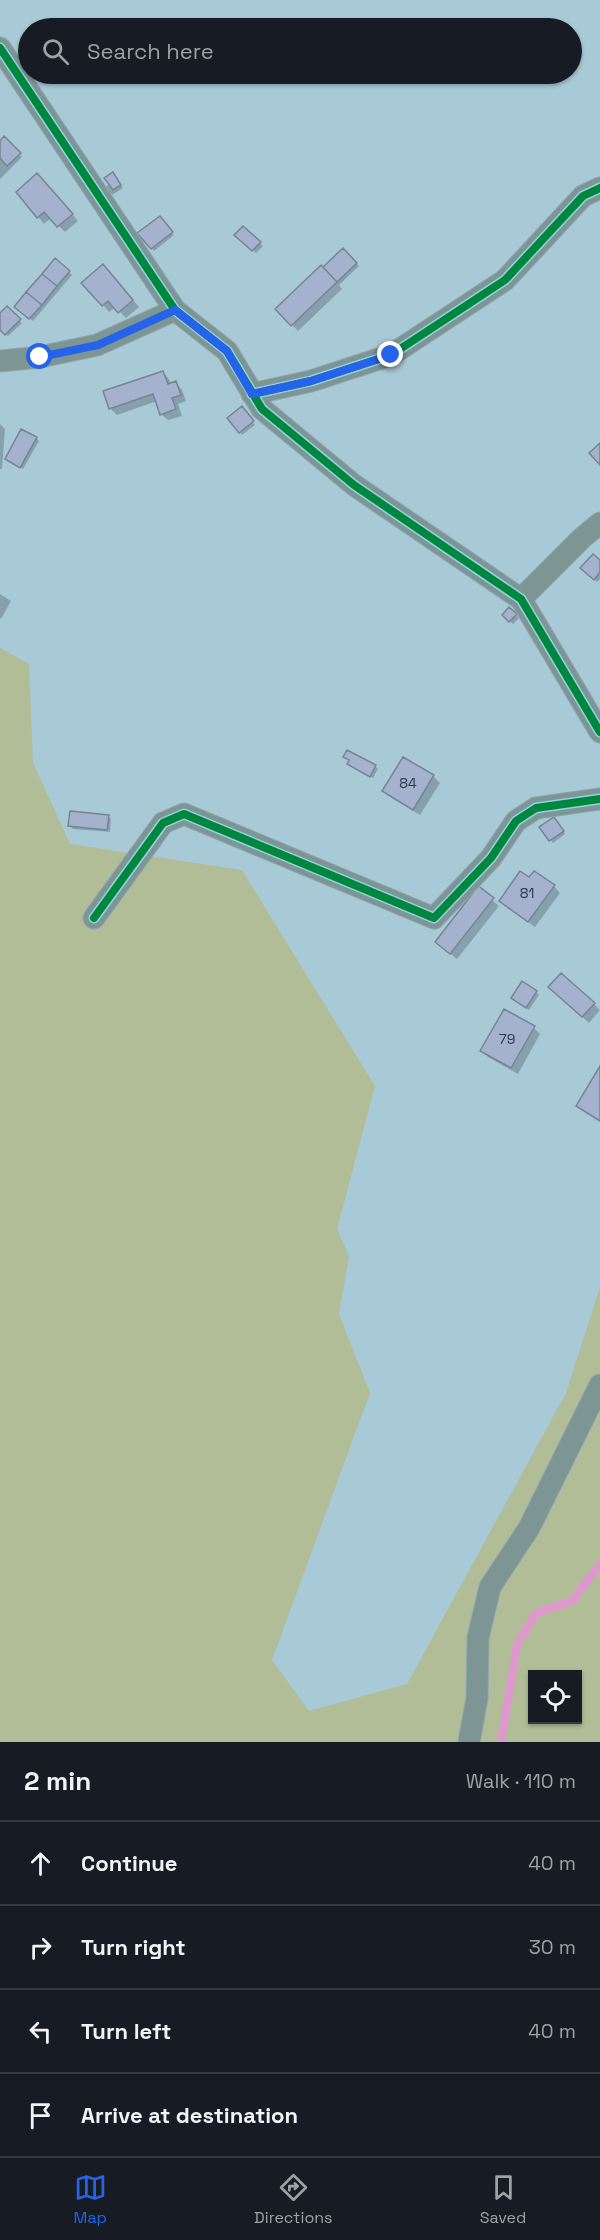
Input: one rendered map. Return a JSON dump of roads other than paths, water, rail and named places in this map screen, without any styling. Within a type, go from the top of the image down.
[{"type":"street","points":[[0,48],[18,75]]},
{"type":"street","points":[[24,84],[175,310],[227,351],[262,409],[354,485],[521,599],[600,732]]},
{"type":"street","points":[[252,394],[311,381],[391,355],[505,280],[584,196],[600,188]]},
{"type":"street","points":[[0,361],[40,357],[98,345],[175,310]]},
{"type":"street","points":[[521,599],[600,523]]},
{"type":"street","points":[[94,918],[163,823],[184,814],[434,918],[490,858],[516,821],[536,808],[600,800]]},
{"type":"street","points":[[469,1742],[477,1698],[478,1638],[490,1587],[529,1528],[600,1385]]},
{"type":"waterway","points":[[501,1742],[517,1645],[536,1613],[572,1601],[600,1564]]}]
